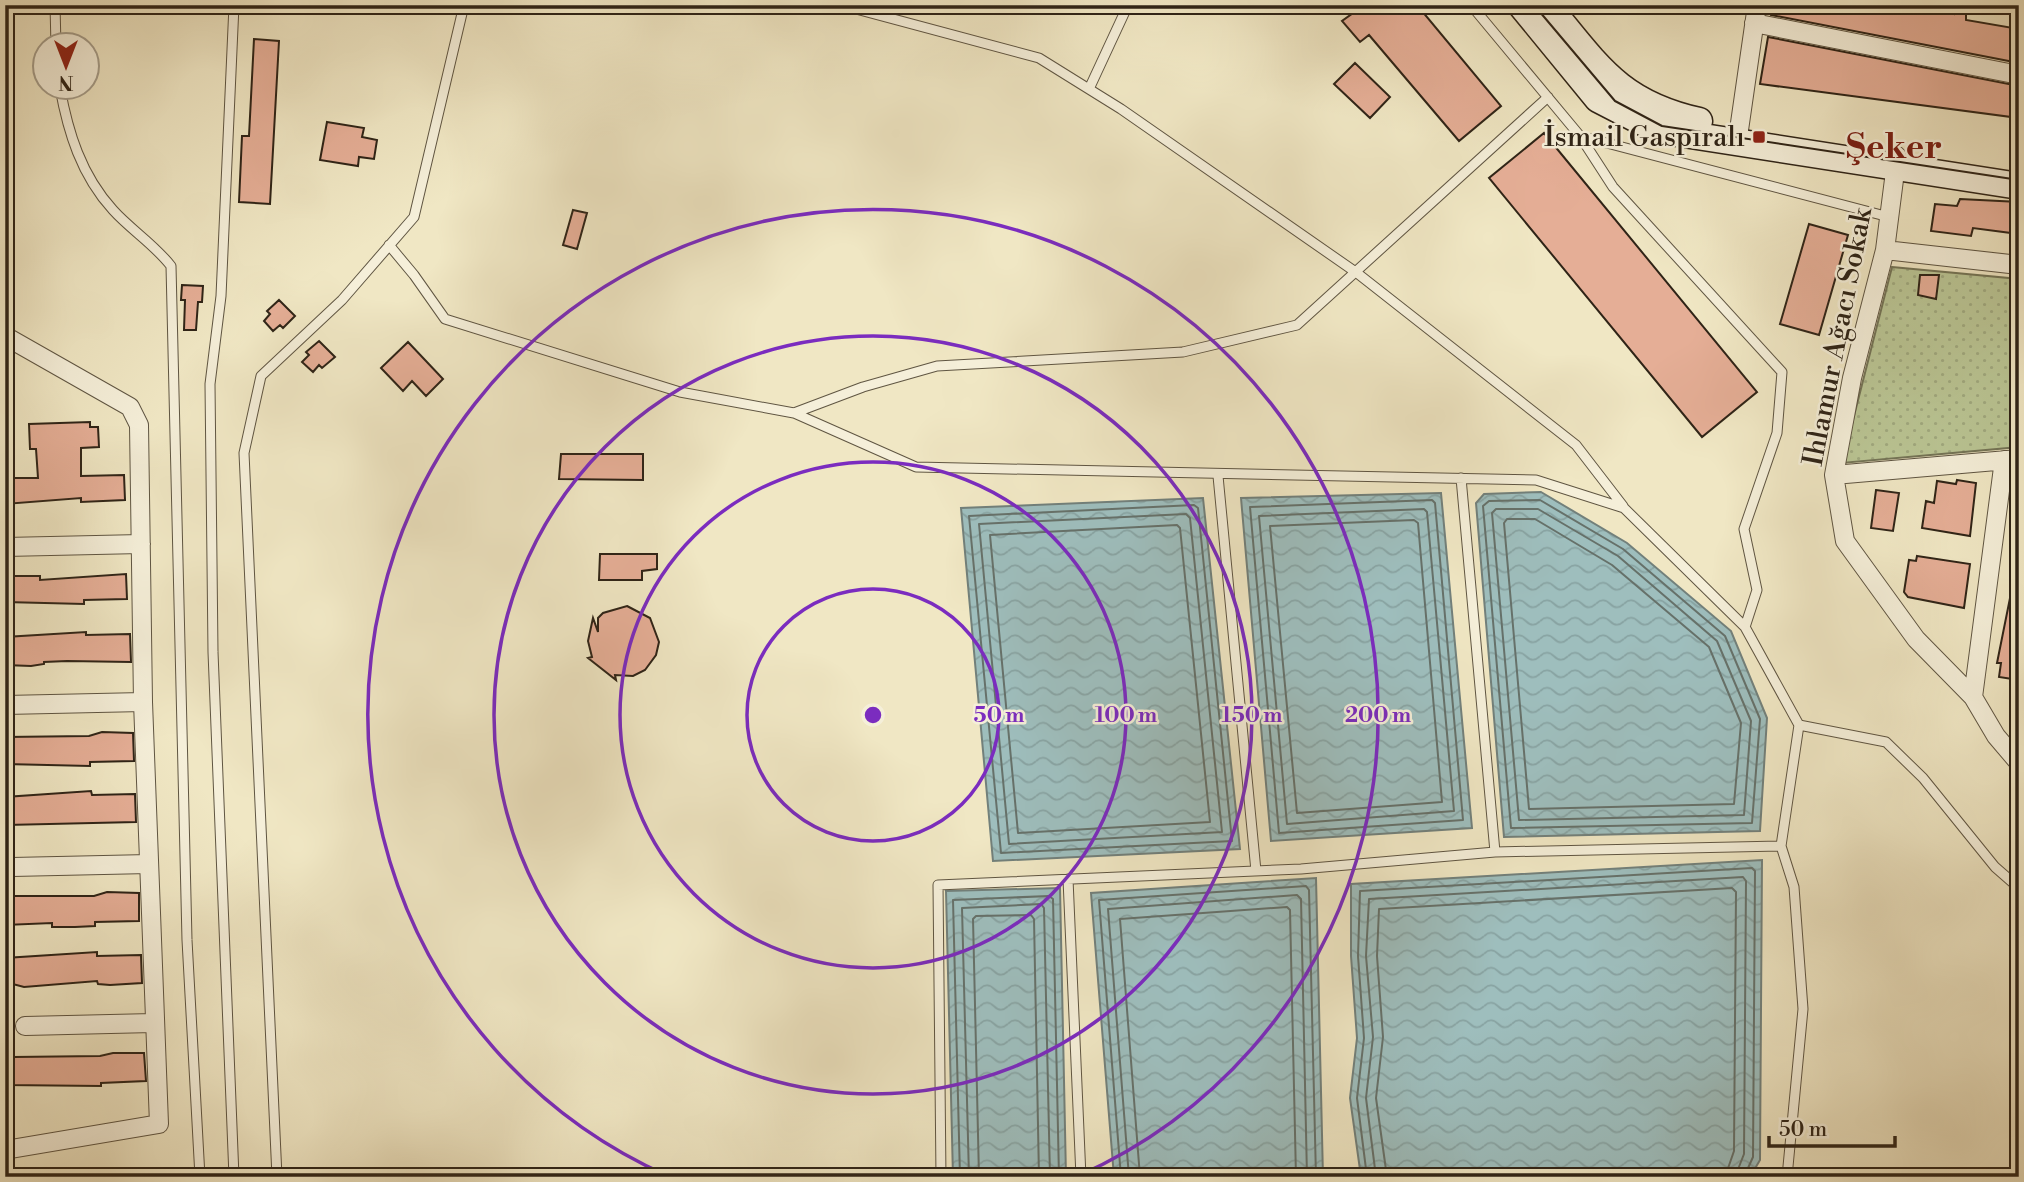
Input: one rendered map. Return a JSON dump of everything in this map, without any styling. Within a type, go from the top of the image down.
[{"type":"main road","points":[[1521,5],[1598,99],[1658,130],[1897,162],[2019,169]]},
{"type":"main road","points":[[1547,5],[1611,82],[1637,100],[1665,113],[2019,186]]},
{"type":"street","points":[[1740,130],[1755,14],[2019,75]]},
{"type":"street","name":"Ihlamur Ağacı Sokak","points":[[1897,162],[1885,250],[1852,378],[1834,475],[1845,541],[1916,639],[1973,697],[1996,736],[2019,763]]},
{"type":"street","points":[[1885,250],[2019,265]]},
{"type":"street","points":[[5,336],[104,390],[130,407],[137,415],[141,463],[143,702],[153,1023],[159,1124],[5,1150]]},
{"type":"street","points":[[1834,475],[2011,459],[1973,697]]},
{"type":"street","points":[[5,547],[141,544]]},
{"type":"street","points":[[5,705],[143,702]]},
{"type":"street","points":[[12,867],[149,864]]},
{"type":"street","points":[[25,1026],[153,1023]]},
{"type":"lane","points":[[55,5],[56,32]]},
{"type":"lane","points":[[234,5],[220,296],[210,384],[213,652],[234,1177]]},
{"type":"lane","points":[[276,1177],[244,453],[261,376],[342,300],[414,217],[464,5]]},
{"type":"lane","points":[[841,5],[1039,58],[1089,89],[1357,274],[1576,444],[1624,508],[1745,627],[1799,725],[1781,846],[1794,887],[1803,1009],[1787,1177]]},
{"type":"lane","points":[[1089,89],[1128,5]]},
{"type":"lane","points":[[1471,5],[1580,136],[1613,187],[1782,372],[1777,433],[1744,529],[1758,590],[1745,627]]},
{"type":"lane","points":[[794,413],[863,387],[937,366],[1183,352],[1297,325],[1357,274],[1548,97]]},
{"type":"lane","points":[[63,102],[67,127],[82,165],[113,209],[157,248],[171,266],[187,940],[200,1177]]},
{"type":"lane","points":[[1580,136],[1889,217]]},
{"type":"lane","points":[[389,245],[444,319],[680,392],[794,413],[916,467],[1217,476],[1536,480],[1624,508]]},
{"type":"lane","points":[[1217,476],[1256,871]]},
{"type":"lane","points":[[1461,478],[1495,852]]},
{"type":"lane","points":[[1799,725],[1886,743],[1923,778],[1995,867],[2019,888]]},
{"type":"lane","points":[[941,1177],[938,885],[1256,871],[1495,852],[1781,846]]},
{"type":"lane","points":[[1068,879],[1081,1177]]},
{"type":"green space","points":[[1892,267],[2019,279],[2019,447],[1842,463]]},
{"type":"water","points":[[1541,492],[1627,543],[1731,631],[1767,718],[1760,831],[1504,837],[1476,503],[1484,494]]},
{"type":"water","points":[[1441,493],[1472,828],[1271,841],[1241,498]]},
{"type":"water","points":[[1203,498],[1240,849],[993,861],[961,508]]},
{"type":"water","points":[[1762,860],[1760,1160],[1750,1177],[1361,1177],[1350,1098],[1357,1038],[1351,956],[1351,884]]},
{"type":"water","points":[[1316,878],[1323,1177],[1114,1177],[1091,893]]},
{"type":"water","points":[[1060,888],[1066,1177],[953,1177],[946,891]]},
{"type":"building","points":[[1346,5],[1417,5],[1501,106],[1459,141],[1369,35],[1360,42],[1342,21],[1353,13]]},
{"type":"building","points":[[1772,5],[1791,5],[1821,12],[1822,5],[1910,5],[1954,14],[1956,5],[1966,5],[1966,20],[2019,29],[2019,63],[1771,15]]},
{"type":"building","points":[[1768,37],[2019,86],[2019,118],[1760,84]]},
{"type":"building","points":[[254,39],[279,41],[270,204],[239,202],[242,136],[249,136]]},
{"type":"building","points":[[1355,63],[1390,97],[1370,118],[1334,84]]},
{"type":"building","points":[[327,122],[364,128],[362,137],[377,140],[374,159],[359,157],[358,166],[320,160]]},
{"type":"building","points":[[1544,133],[1757,392],[1702,437],[1489,178]]},
{"type":"building","points":[[1960,199],[2019,202],[2019,234],[1973,228],[1971,236],[1931,231],[1935,204],[1957,206]]},
{"type":"building","points":[[573,210],[587,213],[577,249],[563,245]]},
{"type":"building","points":[[1809,224],[1848,235],[1819,335],[1780,324]]},
{"type":"building","points":[[1920,275],[1939,275],[1936,299],[1918,295]]},
{"type":"building","points":[[182,285],[203,286],[202,302],[198,302],[196,330],[184,330],[185,300],[181,300]]},
{"type":"building","points":[[279,300],[295,316],[283,328],[280,325],[273,331],[264,321],[270,314],[267,311]]},
{"type":"building","points":[[319,341],[335,357],[322,368],[319,365],[313,372],[302,362],[309,355],[306,352]]},
{"type":"building","points":[[408,342],[443,379],[426,396],[412,381],[403,391],[381,368]]},
{"type":"building","points":[[90,422],[90,427],[98,427],[99,447],[81,448],[81,476],[124,475],[125,500],[81,502],[81,498],[5,504],[5,478],[38,478],[36,449],[30,449],[29,424]]},
{"type":"building","points":[[561,454],[643,454],[643,480],[559,479]]},
{"type":"building","points":[[1957,480],[1976,483],[1970,536],[1922,528],[1926,501],[1934,503],[1937,481],[1956,484]]},
{"type":"building","points":[[1876,490],[1899,493],[1893,531],[1871,528]]},
{"type":"building","points":[[600,554],[657,554],[657,569],[642,571],[642,580],[599,580]]},
{"type":"building","points":[[1917,556],[1970,564],[1964,608],[1908,597],[1904,592],[1909,560],[1916,561]]},
{"type":"building","points":[[126,574],[127,599],[84,600],[84,604],[5,602],[5,576],[40,576],[40,580]]},
{"type":"building","points":[[2011,593],[2019,594],[2019,680],[1999,677],[2001,663],[1997,663]]},
{"type":"building","points":[[627,606],[650,618],[659,642],[656,655],[645,670],[633,676],[615,675],[616,680],[588,658],[592,657],[588,641],[593,618],[598,632],[598,618],[603,613]]},
{"type":"building","points":[[86,632],[86,635],[130,634],[131,662],[67,661],[44,662],[31,666],[5,665],[5,637]]},
{"type":"building","points":[[102,732],[133,733],[134,761],[90,762],[90,766],[5,764],[5,737],[89,736]]},
{"type":"building","points":[[91,791],[92,795],[135,794],[136,822],[6,825],[5,797]]},
{"type":"building","points":[[107,892],[139,893],[139,921],[95,922],[95,926],[75,927],[52,927],[52,923],[5,925],[8,896],[94,896]]},
{"type":"building","points":[[97,952],[97,956],[141,955],[142,983],[110,985],[98,984],[97,981],[24,987],[5,982],[5,958]]},
{"type":"building","points":[[113,1053],[144,1053],[146,1081],[101,1083],[101,1086],[5,1085],[5,1061],[14,1061],[14,1057],[100,1056]]},
{"type":"tram line","points":[[1534,5],[1615,101],[1662,126],[2019,180]]},
{"type":"place","name":"İsmail Gaspıralı","points":[[1759,137]]},
{"type":"district","name":"Şeker","points":[[1894,147]]}]
